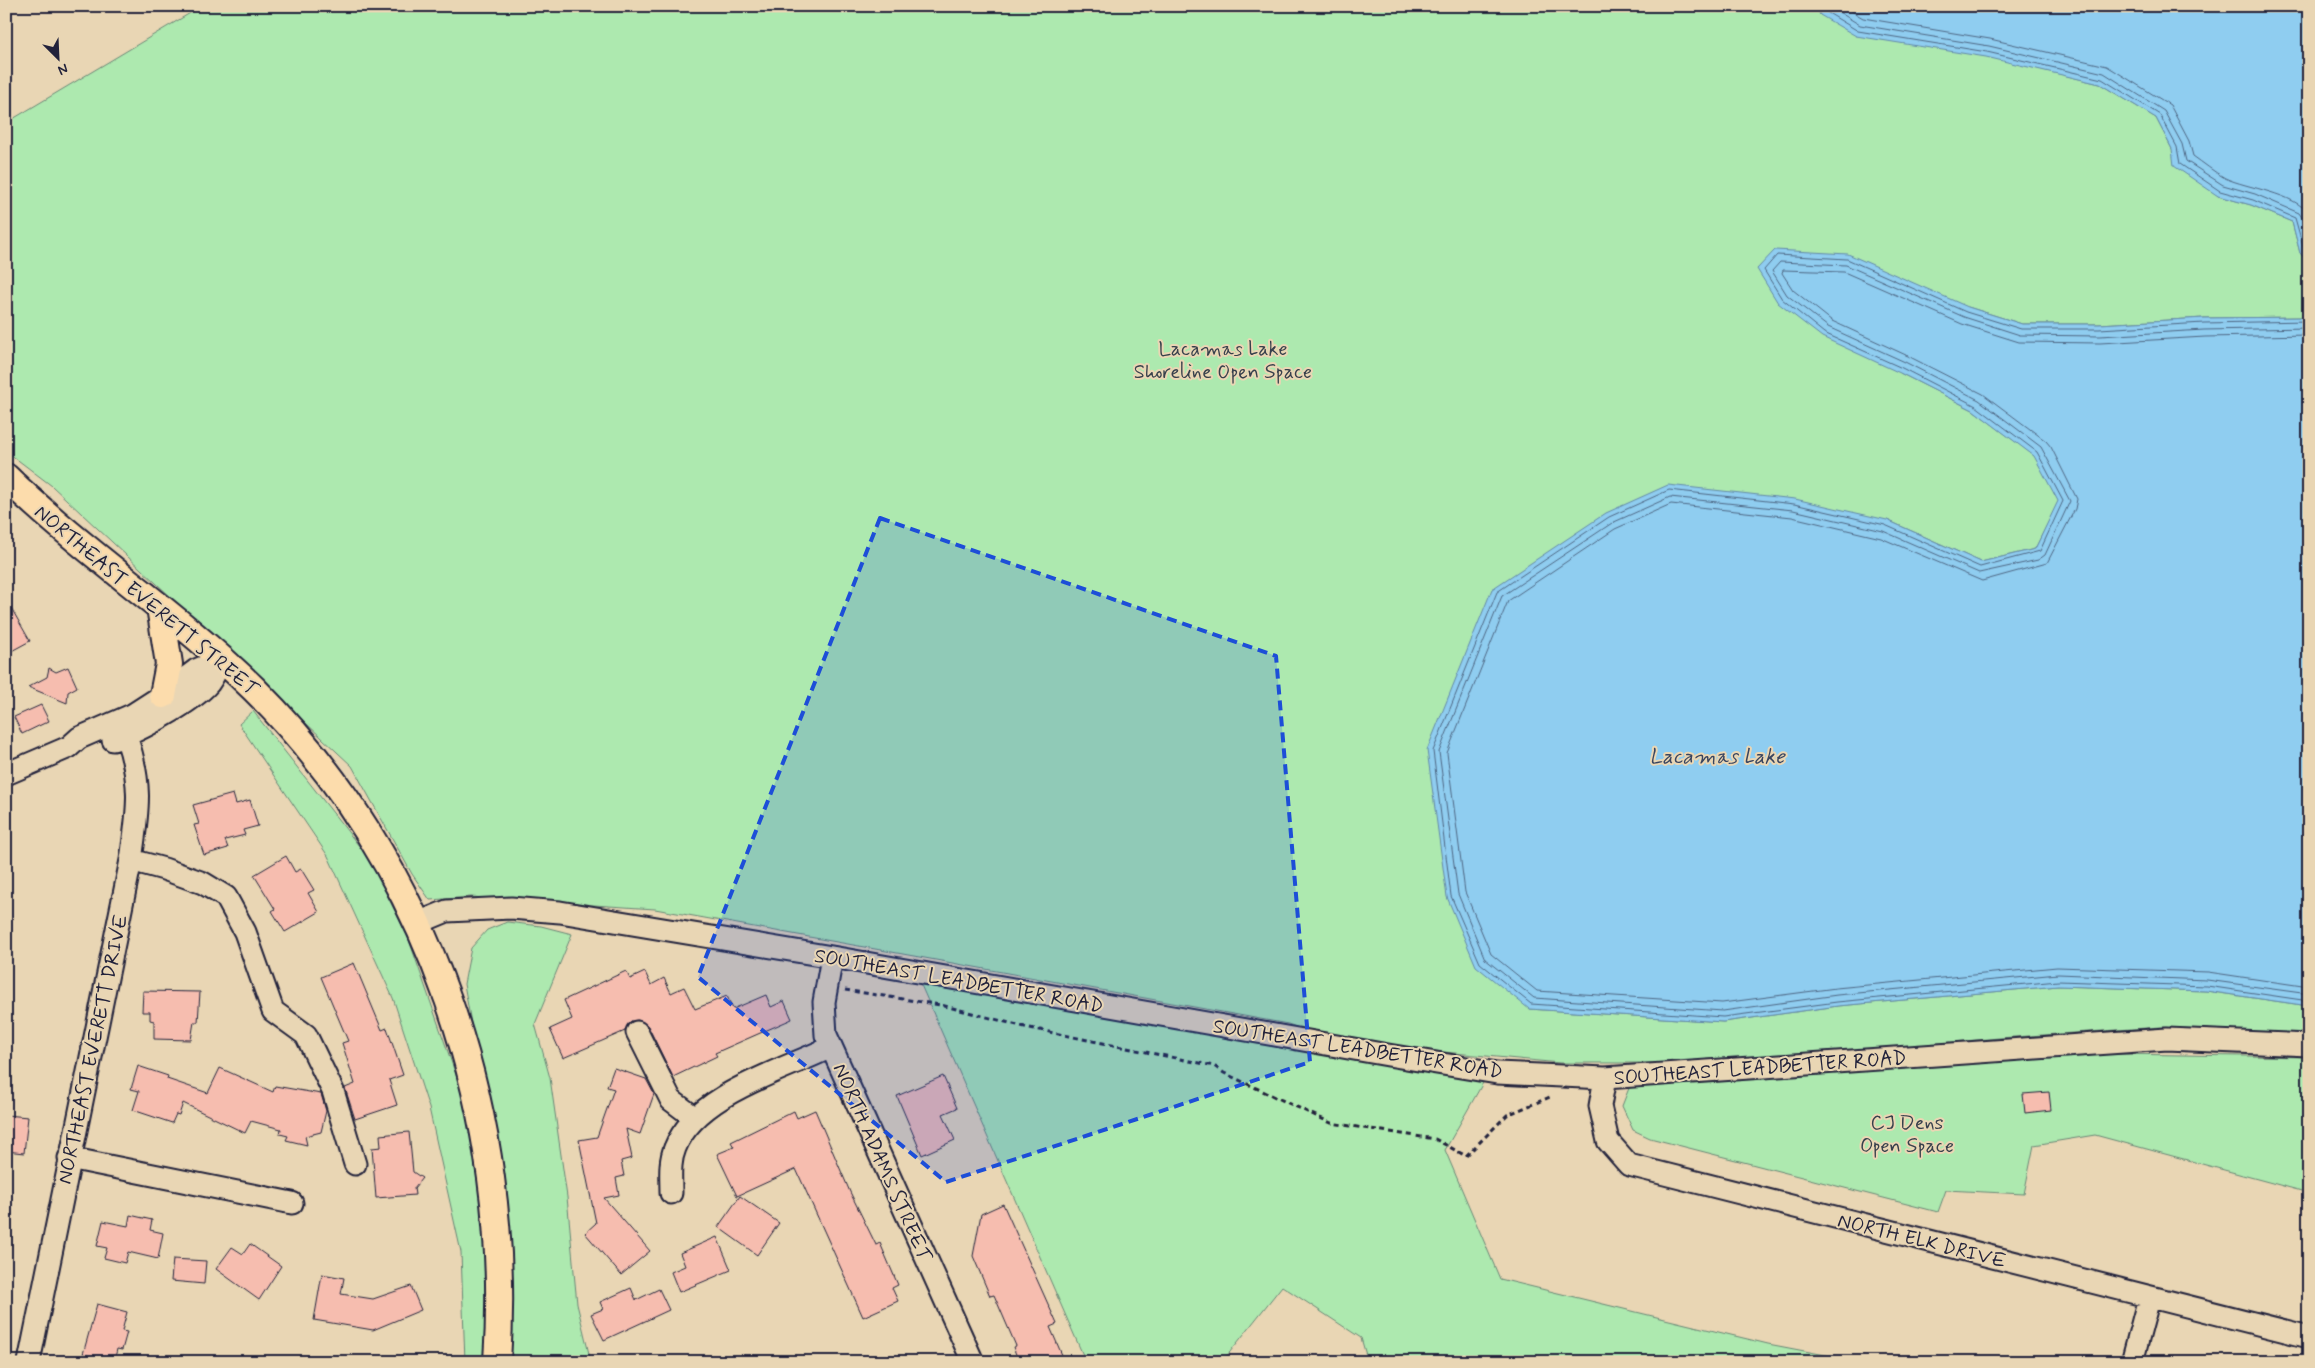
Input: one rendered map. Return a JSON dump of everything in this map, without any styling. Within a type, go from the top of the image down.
[{"type":"main road","name":"NORTHEAST EVERETT STREET","points":[[6,477],[42,512],[160,607],[222,660],[278,716],[328,776],[360,820],[418,923],[438,967],[446,992],[475,1090],[488,1149],[495,1200],[500,1273],[497,1362]]},
{"type":"main road","points":[[160,607],[169,664],[163,695]]},
{"type":"street","points":[[6,774],[69,747],[78,738],[132,715],[196,670],[222,660]]},
{"type":"street","points":[[69,747],[83,748],[126,736],[171,711],[208,684],[222,660]]},
{"type":"street","name":"NORTHEAST EVERETT DRIVE","points":[[29,1362],[69,1158],[101,1017],[131,860],[138,793],[137,772],[126,736]]},
{"type":"street","points":[[131,860],[203,883],[226,897],[245,932],[273,1011],[306,1035],[333,1091],[355,1164]]},
{"type":"street","name":"SOUTHEAST LEADBETTER ROAD","points":[[418,923],[447,911],[511,908],[537,909],[607,918],[1388,1055],[1497,1073],[1556,1077],[1605,1078],[2167,1039],[2309,1045]]},
{"type":"street","name":"NORTH ADAMS STREET","points":[[832,957],[824,1025],[831,1047],[973,1362]]},
{"type":"street","points":[[637,1032],[671,1100],[695,1118]]},
{"type":"street","points":[[671,1193],[671,1160],[674,1148],[695,1118],[720,1098],[831,1047]]},
{"type":"street","name":"NORTH ELK DRIVE","points":[[1605,1078],[1600,1106],[1608,1141],[1629,1165],[2309,1337]]},
{"type":"street","points":[[69,1158],[292,1203]]},
{"type":"street","points":[[2132,1362],[2149,1298]]},
{"type":"path","points":[[827,987],[941,1005],[1025,1027],[1214,1066],[1224,1073],[1331,1123],[1435,1139],[1466,1156],[1507,1116],[1550,1097],[1556,1077]]},
{"type":"highlighted area","points":[[880,518],[1276,656],[1310,1062],[946,1182],[698,977]]},
{"type":"green space","name":"Lacamas Lake Shoreline Open Space","points":[[202,6],[1816,6],[1820,15],[2100,84],[2156,118],[2172,149],[2218,196],[2251,205],[2292,222],[2300,253],[2309,263],[2309,317],[2204,318],[2099,324],[2022,324],[1968,307],[1900,373],[1973,410],[2035,456],[2059,501],[2035,549],[1981,562],[1887,520],[1529,1009],[1723,1022],[1838,1006],[2058,986],[2206,991],[2309,1006],[2309,1034],[2161,1027],[1999,1038],[1714,1063],[1560,1063],[1338,1042],[1288,1024],[655,909],[471,897],[430,900],[412,874],[352,766],[52,486],[6,451],[6,123]]},
{"type":"green space","points":[[253,711],[370,860],[409,940],[457,1078],[478,1151],[490,1247],[488,1362],[465,1362],[461,1252],[429,1108],[393,998],[328,856],[239,724]]},
{"type":"green space","points":[[507,922],[541,926],[572,934],[535,1024],[550,1078],[567,1197],[577,1304],[591,1362],[507,1362],[475,1045],[464,984],[471,948],[487,930]]},
{"type":"green space","points":[[921,985],[1488,1074],[1445,1150],[1500,1279],[1768,1344],[1862,1362],[1368,1362],[1361,1338],[1282,1286],[1222,1362],[1086,1362]]},
{"type":"green space","name":"CJ Dens Open Space","points":[[2051,1053],[2309,1057],[2309,1193],[2095,1135],[2034,1145],[2024,1194],[1946,1190],[1938,1212],[1650,1138],[1633,1130],[1622,1106],[1631,1083]]},
{"type":"water","points":[[1816,6],[2309,6],[2309,263],[2300,253],[2292,222],[2251,205],[2218,196],[2174,166],[2172,149],[2156,118],[2100,84],[1986,57],[1856,36],[1820,15]]},
{"type":"water","name":"Lacamas Lake","points":[[1775,250],[1848,254],[1968,307],[2022,324],[2099,324],[2204,318],[2309,317],[2309,1006],[2206,991],[2058,986],[1838,1006],[1723,1022],[1529,1009],[1476,966],[1447,897],[1427,750],[1492,589],[1606,513],[1668,485],[1795,499],[1887,520],[1981,562],[2035,549],[2058,501],[2034,456],[1973,410],[1900,373],[1822,337],[1778,303],[1757,269]]},
{"type":"building","points":[[6,599],[30,641],[6,654]]},
{"type":"building","points":[[68,667],[77,687],[68,692],[67,703],[28,687],[47,677],[49,668],[56,672]]},
{"type":"building","points":[[41,705],[49,721],[22,734],[14,717]]},
{"type":"building","points":[[233,794],[236,804],[250,800],[258,826],[243,830],[245,835],[225,840],[228,848],[204,855],[194,825],[199,824],[193,805]]},
{"type":"building","points":[[286,856],[295,872],[301,869],[314,890],[308,893],[319,912],[285,932],[272,911],[275,909],[254,875]]},
{"type":"building","points":[[354,963],[382,1030],[387,1028],[403,1075],[389,1080],[397,1105],[355,1119],[345,1088],[355,1084],[342,1043],[348,1041],[321,977]]},
{"type":"building","points":[[626,971],[630,979],[645,972],[651,985],[664,978],[671,993],[684,987],[695,1009],[727,996],[733,1009],[766,995],[771,1007],[784,1001],[792,1019],[715,1053],[717,1056],[673,1077],[648,1026],[638,1020],[631,1021],[625,1031],[563,1058],[550,1029],[572,1019],[564,1000]]},
{"type":"building","points":[[143,991],[200,992],[198,1022],[194,1022],[191,1040],[154,1039],[154,1021],[150,1020],[150,1012],[142,1012]]},
{"type":"building","points":[[138,1066],[168,1076],[167,1079],[208,1093],[220,1068],[273,1092],[275,1086],[321,1094],[326,1111],[321,1132],[305,1136],[307,1145],[286,1140],[288,1136],[280,1134],[281,1129],[251,1121],[245,1133],[183,1103],[179,1115],[176,1114],[172,1123],[133,1110],[139,1091],[131,1089]]},
{"type":"building","points":[[614,1068],[646,1079],[654,1094],[640,1134],[626,1129],[632,1158],[621,1161],[624,1176],[616,1178],[619,1195],[604,1198],[650,1251],[621,1275],[585,1233],[596,1223],[579,1140],[597,1137],[614,1089],[607,1087]]},
{"type":"building","points":[[943,1076],[957,1108],[943,1114],[955,1140],[922,1155],[897,1096]]},
{"type":"building","points":[[2049,1092],[2051,1110],[2025,1113],[2023,1094]]},
{"type":"building","points":[[815,1110],[850,1192],[876,1245],[880,1243],[898,1285],[892,1288],[898,1301],[863,1317],[796,1169],[737,1196],[717,1154],[734,1147],[731,1142],[794,1111],[797,1118]]},
{"type":"building","points":[[6,1115],[28,1117],[24,1153],[6,1151]]},
{"type":"building","points":[[409,1132],[413,1172],[422,1178],[414,1188],[415,1195],[376,1198],[372,1148],[381,1147],[380,1135]]},
{"type":"building","points":[[740,1196],[779,1223],[757,1255],[718,1227]]},
{"type":"building","points":[[1003,1204],[1057,1324],[1050,1327],[1065,1362],[1019,1362],[1013,1347],[1016,1346],[994,1295],[990,1296],[973,1256],[981,1214]]},
{"type":"building","points":[[130,1215],[152,1220],[150,1230],[163,1233],[158,1259],[128,1252],[125,1263],[104,1258],[107,1248],[97,1246],[103,1221],[128,1226]]},
{"type":"building","points":[[717,1237],[731,1270],[679,1292],[671,1272],[685,1266],[680,1253]]},
{"type":"building","points":[[250,1244],[281,1266],[259,1300],[216,1269],[232,1247],[243,1254]]},
{"type":"building","points":[[173,1259],[206,1261],[204,1284],[171,1281]]},
{"type":"building","points":[[322,1274],[344,1278],[341,1294],[373,1299],[411,1286],[421,1310],[373,1330],[314,1320]]},
{"type":"building","points":[[631,1288],[636,1300],[659,1289],[669,1310],[604,1340],[591,1314],[603,1309],[600,1302]]},
{"type":"building","points":[[97,1304],[127,1312],[122,1331],[127,1332],[122,1350],[117,1349],[114,1362],[83,1354]]}]
